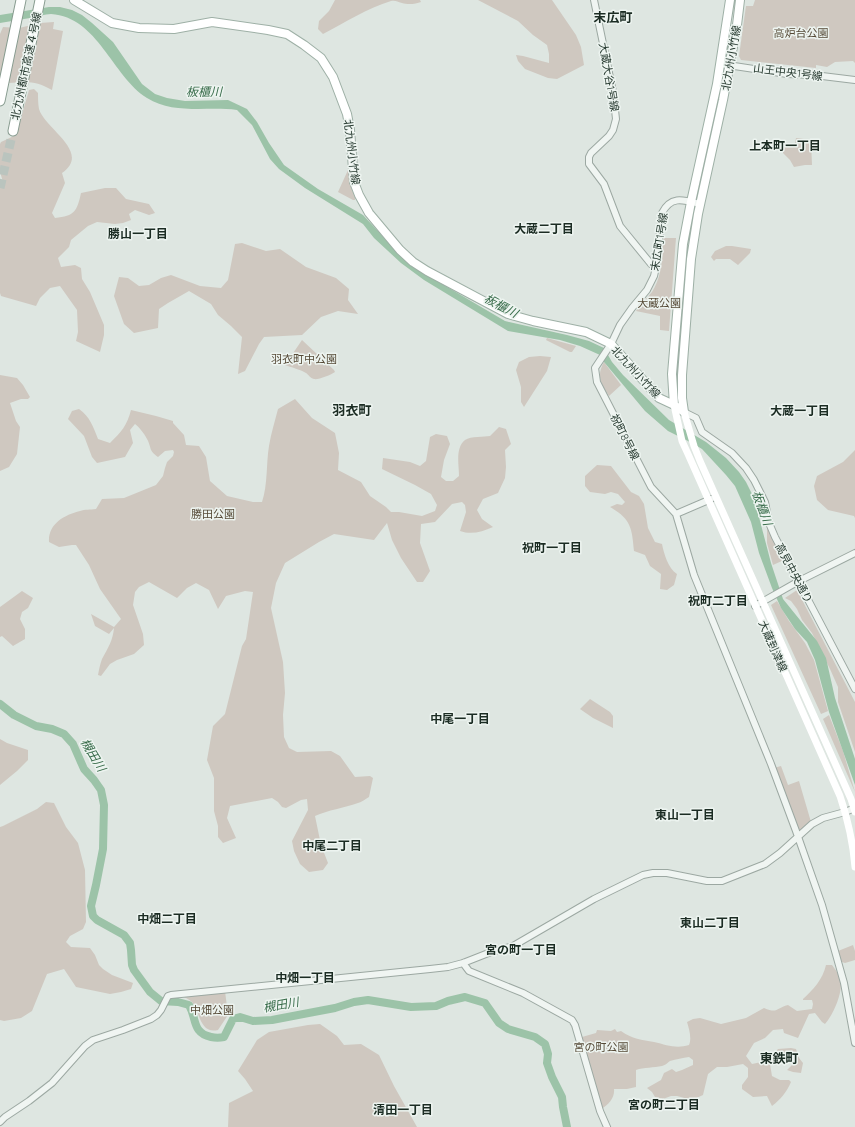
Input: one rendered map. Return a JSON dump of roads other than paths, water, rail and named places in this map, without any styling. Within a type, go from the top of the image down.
[{"type":"highway","name":"北九州都市高速４号線","points":[[0,100],[21,0]]},
{"type":"highway","name":"北九州都市高速４号線","points":[[13,131],[40,0]]},
{"type":"main road","name":"北九州小竹線","points":[[74,0],[112,23],[139,28],[174,29],[212,22],[287,34],[321,58],[333,77],[347,114],[350,130],[354,182],[359,196],[369,213],[400,250],[427,272],[508,314],[533,322],[586,332],[609,347],[659,398],[674,405],[684,412]]},
{"type":"main road","name":"北九州小竹線","points":[[674,405],[672,374],[684,244],[691,202],[721,64],[730,0]]},
{"type":"main road","name":"北九州小竹線","points":[[684,412],[682,398],[682,375],[691,259],[700,204],[724,100],[740,0]]},
{"type":"main road","name":"大蔵到津線","points":[[674,405],[682,440],[840,796],[846,812],[853,847],[855,867]]},
{"type":"main road","name":"大蔵到津線","points":[[684,412],[694,446],[855,809]]},
{"type":"street","name":"大蔵大谷1号線","points":[[594,0],[613,92],[616,119],[610,136],[591,153],[589,157],[589,164],[604,184],[620,226],[651,264],[656,267]]},
{"type":"street","name":"山王中央1号線","points":[[721,64],[787,74],[814,75],[855,80]]},
{"type":"street","name":"末広町1号線","points":[[600,361],[616,332],[632,308],[647,290],[654,276],[662,213],[665,207],[675,200],[700,204]]},
{"type":"street","name":"祝町8号線","points":[[600,361],[596,368],[597,382],[651,487],[676,514]]},
{"type":"street","name":"高見中央通り","points":[[684,412],[696,418],[702,432],[732,453],[746,468],[754,480],[765,502],[769,523],[855,689]]},
{"type":"street","points":[[716,496],[676,514],[694,574],[771,764],[822,905],[844,983],[855,1043]]},
{"type":"street","points":[[755,606],[799,581],[855,553]]},
{"type":"street","points":[[0,1122],[52,1083],[85,1046],[93,1040],[151,1019],[161,1010],[168,996],[448,967],[463,963],[491,952],[513,946],[594,899],[643,875],[667,873],[707,881],[722,881],[765,864],[780,853],[812,824],[823,818],[855,809]]},
{"type":"street","points":[[463,963],[469,971],[523,993],[572,1020],[575,1025],[600,1111],[607,1127]]},
{"type":"waterway","name":"槻田川","points":[[0,704],[14,715],[36,726],[52,729],[64,734],[73,744],[84,769],[101,790],[104,805],[103,849],[91,906],[93,916],[97,920],[124,935],[130,943],[132,965],[134,970],[150,992],[161,1001],[178,1002],[189,1005],[198,1029],[205,1035],[218,1038],[224,1037],[233,1019],[240,1017],[253,1021],[272,1020],[368,1000],[411,1007],[436,1006],[448,1001],[465,997],[485,1003],[499,1023],[508,1029],[535,1037],[545,1044],[548,1054],[547,1063],[562,1097],[567,1127]]},
{"type":"tunnel","points":[[0,188],[13,131]]},
{"type":"district","name":"末広町","points":[[613,17]]},
{"type":"district","name":"上本町一丁目","points":[[785,146]]},
{"type":"district","name":"大蔵二丁目","points":[[544,229]]},
{"type":"district","name":"勝山一丁目","points":[[138,234]]},
{"type":"district","name":"羽衣町","points":[[352,410]]},
{"type":"district","name":"大蔵一丁目","points":[[800,411]]},
{"type":"district","name":"祝町一丁目","points":[[552,548]]},
{"type":"district","name":"祝町二丁目","points":[[718,601]]},
{"type":"district","name":"中尾一丁目","points":[[460,719]]},
{"type":"district","name":"東山一丁目","points":[[685,815]]},
{"type":"district","name":"中尾二丁目","points":[[332,846]]},
{"type":"district","name":"中畑二丁目","points":[[167,919]]},
{"type":"district","name":"東山二丁目","points":[[710,923]]},
{"type":"district","name":"宮の町一丁目","points":[[521,950]]},
{"type":"district","name":"中畑一丁目","points":[[305,978]]},
{"type":"district","name":"東鉄町","points":[[779,1058]]},
{"type":"district","name":"宮の町二丁目","points":[[664,1105]]},
{"type":"district","name":"清田一丁目","points":[[403,1110]]},
{"type":"park label","name":"高炉台公園","points":[[801,33]]},
{"type":"park label","name":"大蔵公園","points":[[659,303]]},
{"type":"park label","name":"羽衣町中公園","points":[[304,359]]},
{"type":"park label","name":"勝田公園","points":[[213,514]]},
{"type":"park label","name":"中畑公園","points":[[212,1010]]},
{"type":"park label","name":"宮の町公園","points":[[601,1047]]},
{"type":"water label","name":"板櫃川","points":[[204,92]]},
{"type":"water label","name":"板櫃川","points":[[501,306]]},
{"type":"water label","name":"板櫃川","points":[[762,508]]}]
